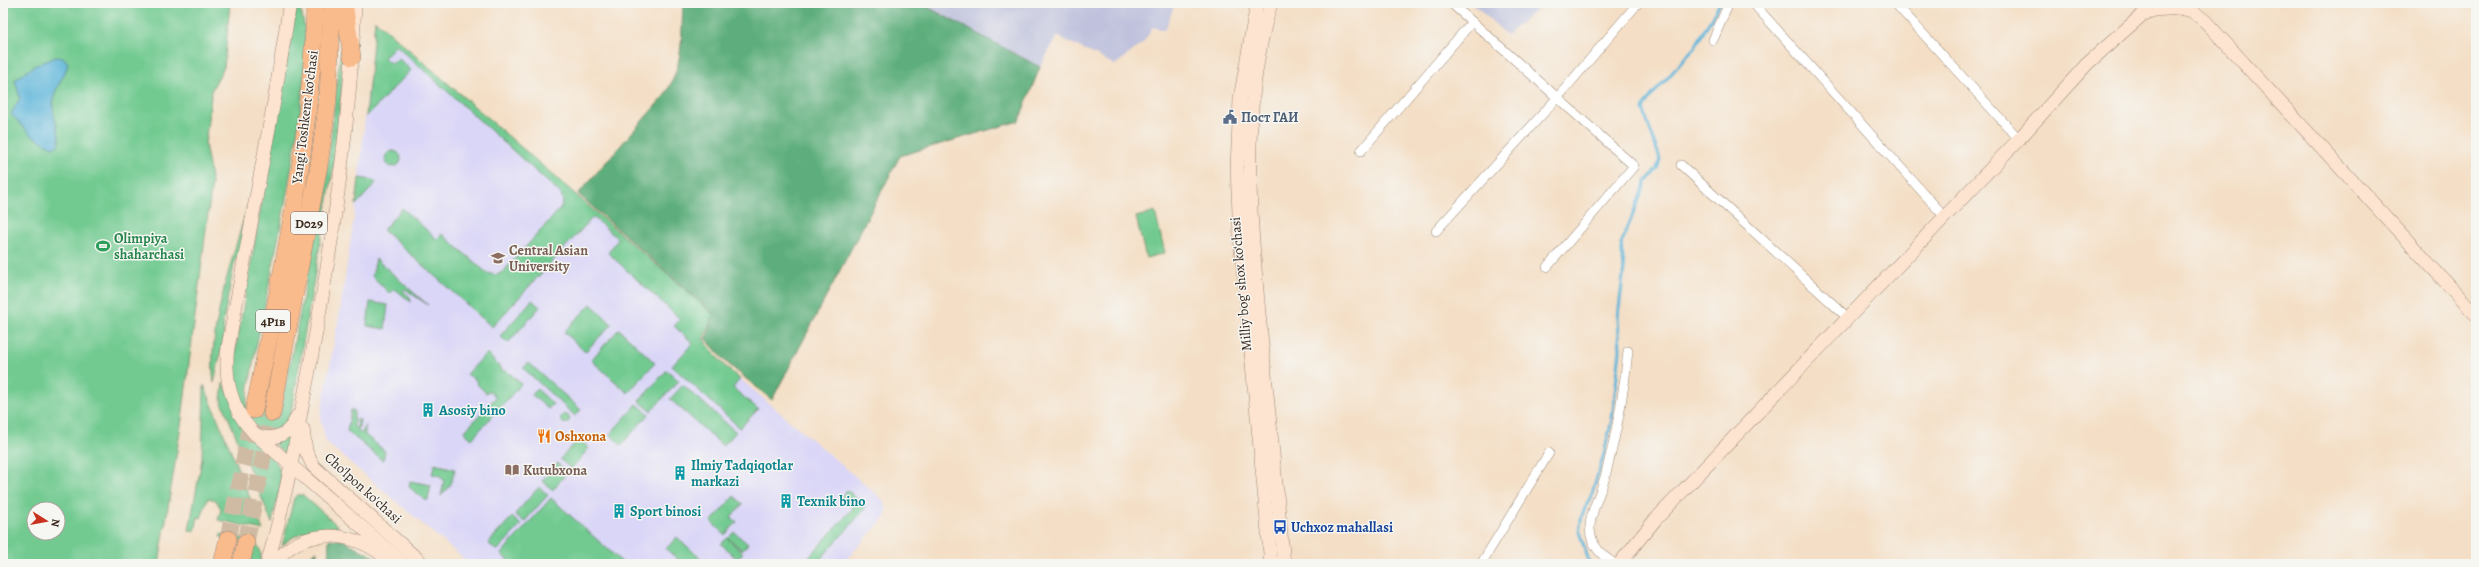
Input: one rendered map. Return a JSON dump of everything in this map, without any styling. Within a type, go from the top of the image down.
[{"type":"highway","points":[[309,3],[322,32]]},
{"type":"highway","name":"Yangi Toshkent ko‘chasi","points":[[272,413],[319,165],[328,98],[322,32],[315,3]]},
{"type":"highway","points":[[322,32],[332,3]]},
{"type":"highway","points":[[344,3],[352,57]]},
{"type":"highway","name":"Yangi Toshkent ko‘chasi","points":[[289,231],[322,32]]},
{"type":"highway","name":"4Р1в","points":[[254,410],[289,231]]},
{"type":"highway","points":[[222,564],[228,538]]},
{"type":"highway","points":[[241,564],[246,542]]},
{"type":"main road","points":[[290,3],[275,96],[227,354],[228,380],[233,399],[244,422],[256,435],[404,564]]},
{"type":"main road","points":[[267,564],[292,466],[333,233],[345,139],[355,3]]},
{"type":"main road","name":"Milliy bog‘ shox ko‘chasi","points":[[1257,3],[1240,98],[1237,184],[1252,378],[1271,564]]},
{"type":"main road","name":"Milliy bog‘ shox ko‘chasi","points":[[1271,3],[1261,39],[1252,92],[1248,168],[1252,241],[1284,564]]},
{"type":"main road","points":[[1619,564],[1655,520],[2019,139],[2087,64],[2142,15],[2167,7],[2192,11],[2215,31],[2476,315]]},
{"type":"main road","points":[[256,435],[272,438],[286,433],[295,422],[303,401]]},
{"type":"main road","name":"Cho'lpon ko'chasi","points":[[303,401],[304,442],[313,466],[423,564]]},
{"type":"main road","points":[[274,564],[292,545],[311,537],[324,535],[340,537],[363,543],[393,564]]},
{"type":"street","points":[[1451,3],[1634,166],[1547,267]]},
{"type":"street","points":[[1436,230],[1558,97],[1638,3]]},
{"type":"street","points":[[1713,40],[1730,3]]},
{"type":"street","points":[[1753,3],[1944,216]]},
{"type":"street","points":[[1895,3],[2019,139]]},
{"type":"street","points":[[1361,151],[1472,22]]},
{"type":"street","points":[[1681,165],[1848,318]]},
{"type":"street","points":[[1615,564],[1599,553],[1590,531],[1591,517],[1600,499],[1614,444],[1628,351]]},
{"type":"street","points":[[1481,564],[1549,453]]},
{"type":"shaded area","points":[[920,3],[1175,3],[1165,30],[1153,27],[1143,43],[1115,65],[1057,36],[1040,67]]},
{"type":"shaded area","points":[[1472,3],[1544,3],[1507,35]]},
{"type":"shaded area","name":"Central Asian University","points":[[375,20],[714,315],[703,339],[724,365],[882,499],[887,509],[885,517],[842,564],[470,564],[326,442],[320,418],[340,311],[356,205]]},
{"type":"green space","name":"Olimpiya shaharchasi","points":[[3,3],[230,3],[224,67],[212,89],[205,144],[212,182],[182,419],[159,564],[3,564]]},
{"type":"green space","points":[[297,3],[305,31],[304,76],[297,133],[246,408],[280,415],[327,173],[341,46],[345,57],[334,164],[290,418],[284,428],[268,432],[260,430],[247,416],[238,394],[233,365]]},
{"type":"green space","points":[[683,3],[920,3],[1040,67],[1019,121],[900,156],[772,400],[727,363],[706,339],[714,314],[578,194],[664,96],[675,73],[678,62]]},
{"type":"green space","points":[[375,20],[714,315],[703,339],[724,365],[740,379],[733,388],[758,409],[740,428],[672,366],[693,343],[674,326],[680,319],[608,253],[618,239],[593,217],[492,327],[383,230],[402,208],[437,239],[442,234],[487,273],[496,275],[503,272],[560,209],[563,201],[561,194],[396,45],[384,58],[392,64],[398,58],[411,70],[366,117]]},
{"type":"green space","points":[[393,151],[399,153],[401,159],[399,165],[393,167],[387,165],[385,159],[387,153]]},
{"type":"green space","points":[[359,178],[373,180],[376,183],[356,205]]},
{"type":"green space","points":[[248,205],[250,206],[242,249],[235,260],[223,322],[224,337],[214,383],[214,342],[218,318],[229,270]]},
{"type":"green space","points":[[1155,212],[1165,253],[1146,258],[1136,217]]},
{"type":"green space","points":[[376,259],[428,305],[405,289],[403,291],[410,297],[411,302],[395,289],[390,294],[372,276]]},
{"type":"green space","points":[[532,300],[540,307],[508,343],[500,336]]},
{"type":"green space","points":[[370,302],[388,305],[385,329],[367,326]]},
{"type":"green space","points":[[591,304],[612,324],[585,352],[564,332]]},
{"type":"green space","points":[[619,329],[655,363],[628,393],[591,360]]},
{"type":"green space","points":[[487,353],[504,372],[506,370],[521,384],[472,439],[464,432],[496,397],[489,391],[486,393],[476,383],[477,381],[467,374]]},
{"type":"green space","points":[[529,363],[581,410],[575,416],[523,368]]},
{"type":"green space","points":[[667,370],[679,381],[651,411],[639,401]]},
{"type":"green space","points":[[223,383],[259,446],[275,460],[279,468],[281,482],[272,523],[221,400]]},
{"type":"green space","points":[[204,385],[263,530],[218,520],[221,509],[216,500],[208,498],[201,518],[198,517],[195,531],[189,530],[202,459]]},
{"type":"green space","points":[[683,385],[736,432],[723,446],[670,399]]},
{"type":"green space","points":[[537,389],[553,404],[548,409],[532,395]]},
{"type":"green space","points":[[637,404],[649,414],[621,445],[610,434]]},
{"type":"green space","points":[[351,410],[354,410],[354,427],[357,428],[358,419],[360,420],[358,432],[362,433],[365,425],[365,435],[385,451],[383,461],[347,431]]},
{"type":"green space","points":[[565,414],[570,419],[565,424],[560,419]]},
{"type":"green space","points":[[291,434],[286,455],[274,444]]},
{"type":"green space","points":[[579,439],[589,448],[571,469],[560,459]]},
{"type":"green space","points":[[557,463],[567,472],[553,490],[542,481]]},
{"type":"green space","points":[[435,464],[455,469],[451,484],[441,496],[444,481],[440,476],[432,474]]},
{"type":"green space","points":[[410,481],[431,485],[428,500],[425,500],[409,487]]},
{"type":"green space","points":[[539,487],[548,495],[524,522],[515,514]]},
{"type":"green space","points":[[847,490],[865,506],[864,510],[816,564],[803,564],[853,508],[841,497]]},
{"type":"green space","points":[[297,495],[303,495],[339,527],[316,529],[301,533],[282,546],[294,498]]},
{"type":"green space","points":[[734,496],[743,504],[731,517],[737,522],[725,535],[711,522]]},
{"type":"green space","points":[[551,498],[624,564],[512,564],[501,554]]},
{"type":"green space","points":[[512,517],[521,525],[497,551],[488,543]]},
{"type":"green space","points":[[734,532],[748,544],[742,550],[728,538]]},
{"type":"green space","points":[[221,534],[244,538],[256,544],[260,549],[260,564],[250,564],[254,544],[220,537]]},
{"type":"green space","points":[[677,537],[702,560],[699,564],[683,564],[666,549]]},
{"type":"green space","points":[[727,538],[743,553],[737,559],[721,544]]},
{"type":"green space","points":[[329,539],[343,540],[380,560],[384,564],[328,564]]},
{"type":"green space","points":[[317,551],[316,564],[299,564]]},
{"type":"water","points":[[56,57],[64,58],[68,63],[65,73],[55,93],[53,110],[59,142],[58,145],[52,147],[32,136],[11,114],[20,98],[15,80],[34,66]]},
{"type":"waterway","points":[[1590,564],[1579,532],[1582,515],[1592,494],[1604,454],[1612,419],[1620,350],[1618,317],[1624,268],[1621,244],[1646,182],[1657,169],[1660,159],[1643,109],[1648,100],[1695,47],[1720,3]]},
{"type":"tunnel","points":[[228,539],[254,410]]},
{"type":"tunnel","points":[[246,542],[272,413]]},
{"type":"place","name":"Пост ГАИ","points":[[1230,117]]},
{"type":"place","name":"Olimpiya shaharchasi","points":[[103,246]]},
{"type":"place","name":"Central Asian University","points":[[498,258]]},
{"type":"place","name":"Asosiy bino","points":[[428,410]]},
{"type":"place","name":"Oshxona","points":[[544,436]]},
{"type":"place","name":"Kutubxona","points":[[512,470]]},
{"type":"place","name":"Ilmiy Tadqiqotlar markazi","points":[[680,473]]},
{"type":"place","name":"Texnik bino","points":[[786,501]]},
{"type":"place","name":"Sport binosi","points":[[619,511]]},
{"type":"place","name":"Uchxoz mahallasi","points":[[1280,527]]}]
